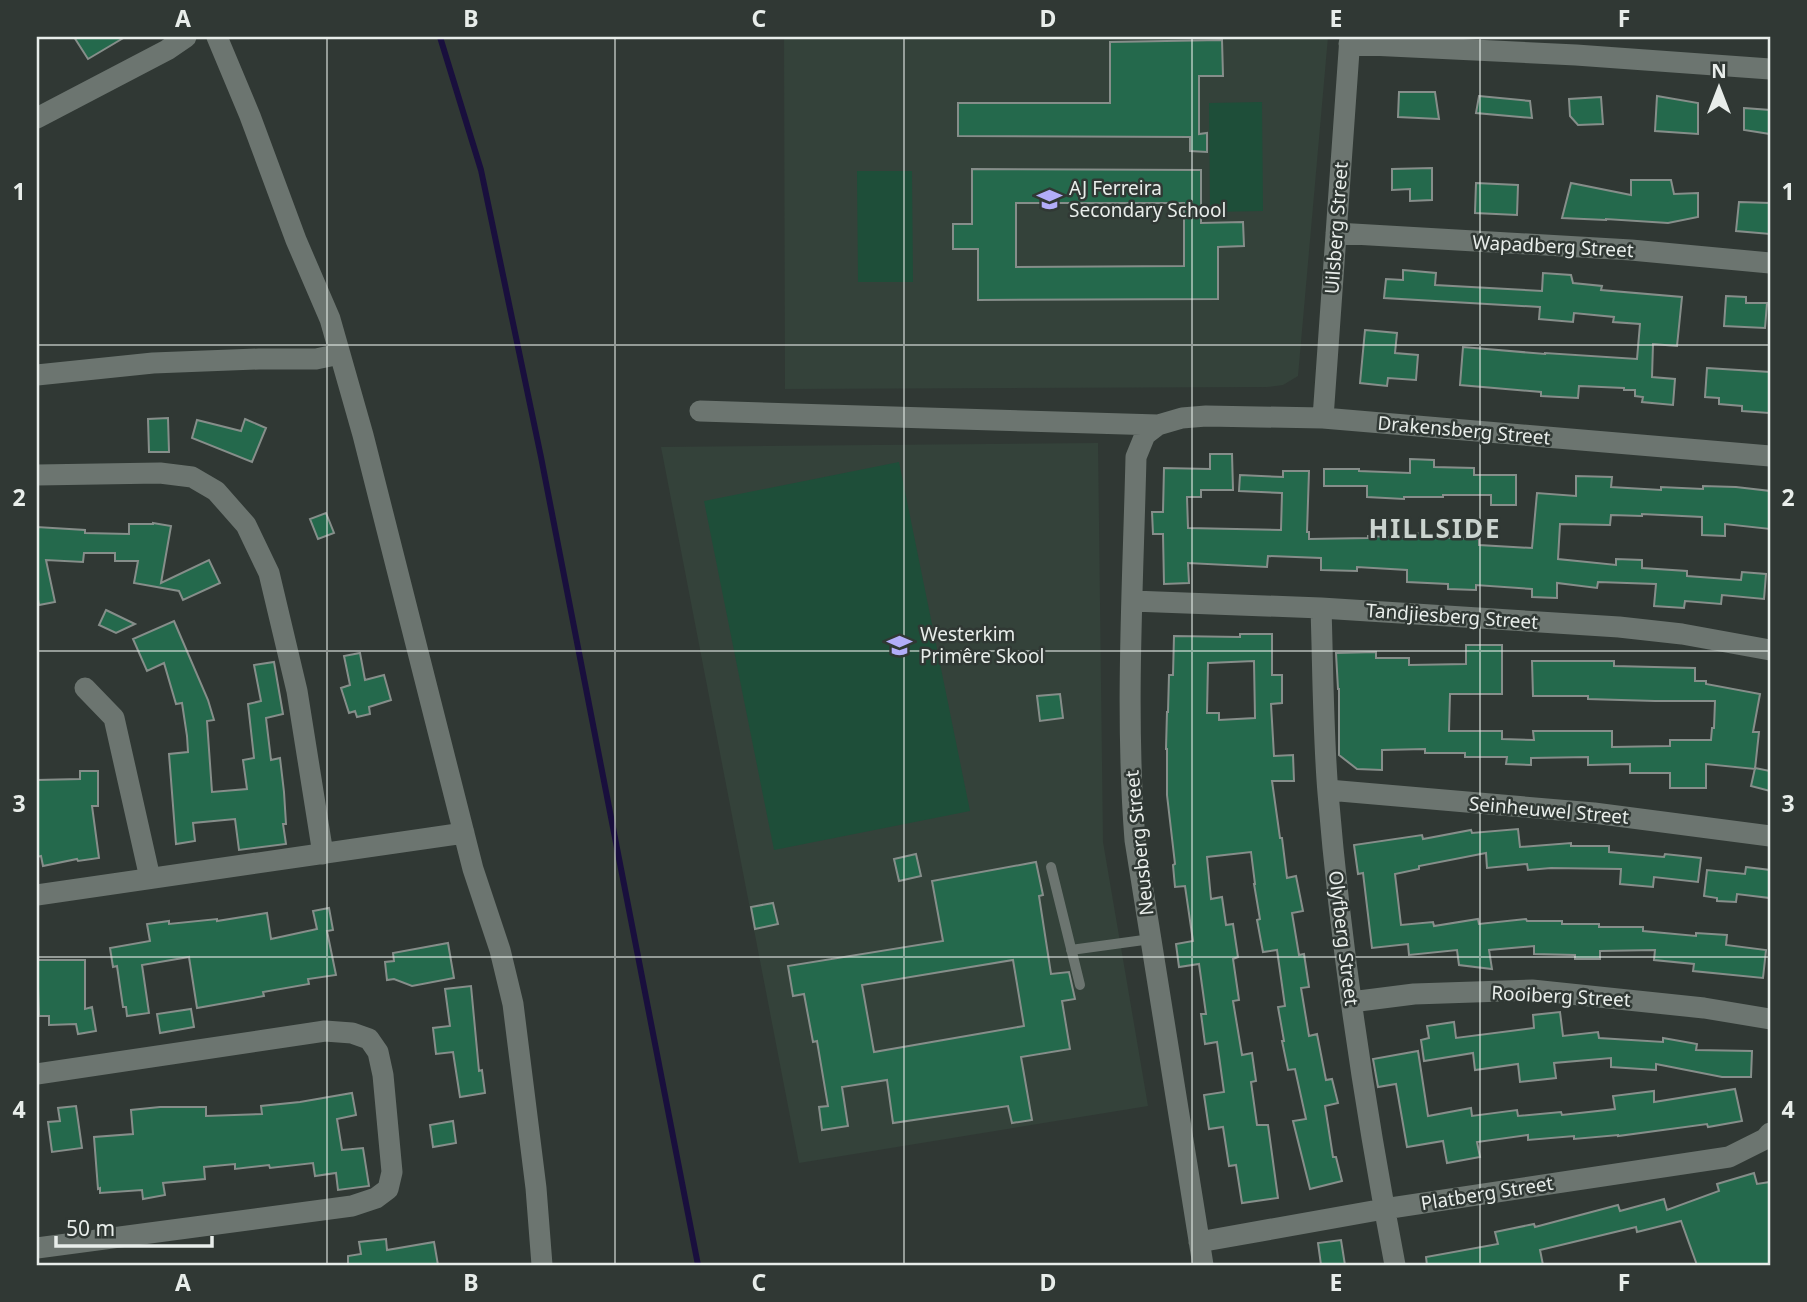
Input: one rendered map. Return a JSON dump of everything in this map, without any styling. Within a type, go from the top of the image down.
[{"type":"street","points":[[37,117],[162,43],[187,37]]},
{"type":"street","points":[[217,37],[330,320],[363,435],[473,869],[500,950],[513,1004],[536,1188],[542,1265]]},
{"type":"street","points":[[1349,40],[1770,69]]},
{"type":"street","name":"Uilsberg Street","points":[[1323,418],[1349,40]]},
{"type":"street","name":"Wapadberg Street","points":[[1336,233],[1631,250],[1770,262]]},
{"type":"street","points":[[37,375],[153,363],[316,359],[340,354]]},
{"type":"street","name":"Drakensberg Street","points":[[700,411],[1158,425],[1182,418],[1206,416],[1323,418],[1770,456]]},
{"type":"street","name":"Neusberg Street","points":[[1158,425],[1144,435],[1136,457],[1129,723],[1130,783],[1135,840],[1203,1265]]},
{"type":"street","points":[[37,475],[160,473],[192,477],[216,491],[246,525],[269,573],[294,678],[323,853]]},
{"type":"street","name":"Tandjiesberg Street","points":[[1132,601],[1321,608],[1619,627],[1682,634],[1770,650]]},
{"type":"street","name":"Olyfberg Street","points":[[1321,608],[1328,790],[1339,903],[1384,1209],[1395,1265]]},
{"type":"street","points":[[85,688],[114,718],[150,878]]},
{"type":"street","name":"Seinheuwel Street","points":[[1328,790],[1594,813],[1770,836]]},
{"type":"street","points":[[37,895],[464,834]]},
{"type":"street","name":"Rooiberg Street","points":[[1352,1002],[1414,994],[1532,990],[1704,1008],[1770,1019]]},
{"type":"street","points":[[37,1074],[325,1031],[352,1033],[369,1039],[378,1052],[383,1075],[392,1172],[388,1189],[376,1198],[352,1206],[37,1248]]},
{"type":"street","name":"Platberg Street","points":[[1199,1242],[1384,1209],[1729,1157],[1765,1139],[1770,1133]]},
{"type":"lane","points":[[1051,867],[1080,985]]},
{"type":"lane","points":[[1072,950],[1151,939]]},
{"type":"shaded area","name":"AJ Ferreira Secondary School","points":[[784,37],[1328,37],[1298,376],[1283,385],[1267,387],[785,389]]},
{"type":"shaded area","name":"Westerkim Primêre Skool","points":[[1098,443],[1103,842],[1148,1106],[799,1163],[661,447]]},
{"type":"green space","points":[[1262,102],[1263,211],[1210,212],[1209,103]]},
{"type":"green space","points":[[857,171],[912,171],[913,282],[858,282]]},
{"type":"green space","points":[[899,462],[970,811],[774,850],[704,501]]},
{"type":"building","points":[[74,37],[125,37],[88,59]]},
{"type":"building","points":[[1222,40],[1223,76],[1199,76],[1199,134],[1207,133],[1207,152],[1190,151],[1190,137],[958,136],[958,103],[1110,103],[1110,42]]},
{"type":"building","points":[[1399,92],[1435,92],[1439,119],[1398,117]]},
{"type":"building","points":[[1479,96],[1530,101],[1532,118],[1476,113]]},
{"type":"building","points":[[1657,96],[1698,103],[1698,134],[1655,131]]},
{"type":"building","points":[[1601,97],[1603,124],[1578,125],[1570,116],[1569,99]]},
{"type":"building","points":[[1744,108],[1770,110],[1770,134],[1744,130]]},
{"type":"building","points":[[1432,168],[1432,200],[1410,201],[1410,189],[1392,190],[1392,169]]},
{"type":"building","points":[[972,169],[1201,170],[1201,223],[1243,222],[1244,246],[1218,247],[1218,299],[978,300],[978,249],[953,249],[953,224],[972,224]],"holes":[[[1016,203],[1184,203],[1184,266],[1016,267]]]},
{"type":"building","points":[[1631,180],[1671,180],[1674,194],[1698,193],[1698,217],[1668,223],[1562,218],[1571,183],[1631,195]]},
{"type":"building","points":[[1476,183],[1518,185],[1517,215],[1475,213]]},
{"type":"building","points":[[1739,202],[1770,203],[1770,234],[1736,231]]},
{"type":"building","points":[[1403,270],[1436,273],[1435,285],[1542,291],[1543,273],[1571,275],[1573,283],[1602,286],[1601,290],[1682,297],[1677,346],[1653,344],[1652,377],[1675,379],[1673,405],[1642,402],[1643,397],[1635,396],[1635,390],[1624,388],[1579,386],[1578,398],[1460,385],[1463,347],[1637,359],[1640,324],[1613,322],[1614,317],[1574,313],[1573,322],[1539,319],[1540,307],[1384,298],[1386,279],[1403,280]]},
{"type":"building","points":[[1726,296],[1746,297],[1746,303],[1767,303],[1765,328],[1724,326]]},
{"type":"building","points":[[1365,330],[1397,333],[1395,353],[1418,355],[1416,380],[1388,378],[1387,386],[1360,383]]},
{"type":"building","points":[[1707,368],[1770,372],[1769,413],[1742,411],[1742,406],[1719,404],[1719,398],[1705,397]]},
{"type":"building","points":[[168,418],[169,452],[149,452],[148,419]]},
{"type":"building","points":[[245,419],[266,428],[252,462],[192,438],[197,420],[241,431]]},
{"type":"building","points":[[1210,454],[1232,454],[1233,490],[1201,490],[1201,497],[1187,497],[1188,528],[1281,530],[1282,493],[1239,491],[1240,475],[1283,477],[1283,471],[1309,471],[1309,539],[1368,536],[1408,538],[1408,533],[1433,534],[1433,537],[1479,539],[1479,545],[1532,548],[1537,493],[1576,496],[1576,476],[1612,477],[1611,487],[1661,490],[1661,487],[1703,489],[1703,486],[1770,491],[1770,529],[1725,524],[1725,536],[1702,535],[1702,517],[1611,515],[1610,525],[1560,524],[1558,559],[1616,565],[1616,559],[1642,560],[1642,568],[1687,571],[1687,576],[1741,580],[1742,572],[1766,574],[1764,599],[1722,595],[1721,604],[1685,601],[1684,608],[1654,606],[1656,584],[1598,582],[1597,588],[1557,583],[1557,598],[1532,597],[1532,589],[1476,585],[1476,590],[1448,589],[1448,584],[1407,582],[1407,570],[1357,567],[1357,571],[1321,570],[1321,558],[1268,556],[1267,567],[1188,563],[1189,583],[1164,584],[1163,534],[1153,534],[1152,512],[1163,512],[1164,468],[1210,469]]},
{"type":"building","points":[[1410,459],[1434,460],[1434,467],[1474,468],[1474,475],[1516,475],[1516,505],[1491,505],[1491,495],[1443,495],[1404,499],[1367,497],[1367,486],[1324,486],[1324,469],[1410,473]]},
{"type":"building","points":[[326,513],[334,533],[318,539],[310,519]]},
{"type":"building","points":[[153,523],[171,526],[161,583],[209,560],[220,583],[183,600],[179,591],[134,583],[138,561],[115,561],[115,553],[84,553],[83,562],[46,560],[55,602],[39,605],[37,527],[85,530],[85,533],[129,534],[129,524]]},
{"type":"building","points":[[106,610],[135,624],[116,633],[99,625]]},
{"type":"building","points":[[174,621],[214,720],[207,721],[212,792],[247,789],[243,760],[254,758],[248,704],[261,701],[254,665],[274,662],[283,714],[266,718],[271,760],[280,758],[286,844],[239,850],[235,819],[193,823],[195,841],[176,844],[169,754],[188,752],[182,703],[176,704],[164,663],[147,671],[133,639]]},
{"type":"building","points":[[1240,634],[1272,634],[1272,675],[1282,675],[1282,703],[1271,704],[1274,756],[1293,755],[1294,781],[1272,781],[1287,878],[1296,876],[1303,911],[1292,913],[1299,955],[1304,954],[1309,987],[1301,988],[1309,1036],[1317,1034],[1326,1080],[1332,1079],[1338,1103],[1325,1106],[1333,1157],[1336,1157],[1342,1181],[1310,1189],[1293,1121],[1306,1119],[1295,1069],[1288,1070],[1282,1041],[1278,1007],[1285,1006],[1277,950],[1263,952],[1257,920],[1260,919],[1251,852],[1207,857],[1211,899],[1222,897],[1226,925],[1233,924],[1238,957],[1233,959],[1239,1000],[1233,1001],[1242,1055],[1252,1053],[1256,1081],[1251,1082],[1257,1125],[1268,1125],[1278,1198],[1242,1203],[1236,1165],[1229,1166],[1223,1127],[1209,1129],[1204,1095],[1224,1092],[1217,1042],[1205,1044],[1201,1014],[1206,1014],[1199,964],[1179,967],[1176,944],[1193,941],[1185,886],[1175,887],[1166,749],[1169,675],[1173,675],[1174,636],[1240,637]],"holes":[[[1254,661],[1255,718],[1219,720],[1219,713],[1207,713],[1208,663]]]},
{"type":"building","points":[[1466,645],[1502,645],[1502,694],[1450,694],[1449,731],[1502,731],[1502,739],[1534,740],[1533,731],[1612,731],[1612,747],[1670,746],[1670,740],[1711,740],[1715,701],[1533,696],[1532,661],[1614,661],[1614,666],[1695,668],[1695,681],[1706,681],[1706,684],[1760,694],[1753,732],[1759,732],[1755,769],[1706,764],[1706,788],[1670,788],[1670,773],[1630,773],[1630,764],[1588,765],[1588,757],[1531,758],[1531,765],[1506,764],[1507,757],[1465,757],[1465,753],[1425,753],[1425,749],[1382,750],[1382,770],[1357,769],[1339,755],[1336,653],[1376,652],[1376,658],[1409,658],[1409,665],[1466,664]]},
{"type":"building","points":[[360,653],[365,680],[384,675],[391,700],[369,707],[370,714],[357,717],[355,711],[349,713],[341,688],[350,685],[344,656]]},
{"type":"building","points":[[1060,694],[1063,718],[1040,721],[1037,696]]},
{"type":"building","points":[[1755,768],[1770,771],[1770,791],[1751,786]]},
{"type":"building","points":[[80,771],[98,771],[98,806],[92,806],[99,858],[77,859],[43,866],[41,856],[37,857],[37,780],[80,779]]},
{"type":"building","points":[[1518,829],[1520,847],[1571,843],[1571,846],[1609,846],[1609,852],[1701,858],[1698,882],[1654,877],[1653,887],[1620,884],[1621,869],[1528,870],[1527,864],[1487,868],[1486,853],[1419,866],[1419,869],[1395,874],[1401,925],[1433,922],[1434,926],[1478,919],[1479,924],[1526,919],[1562,921],[1562,924],[1599,924],[1599,927],[1643,927],[1643,931],[1696,936],[1696,933],[1727,935],[1726,945],[1766,950],[1763,978],[1693,971],[1694,964],[1654,960],[1655,950],[1600,951],[1600,959],[1575,959],[1575,955],[1534,954],[1534,946],[1489,950],[1492,969],[1459,965],[1457,950],[1409,955],[1408,944],[1372,948],[1363,873],[1358,874],[1354,845],[1422,835],[1423,839],[1471,830],[1472,833]]},
{"type":"building","points":[[916,854],[921,876],[899,881],[894,859]]},
{"type":"building","points":[[1036,862],[1043,895],[1039,896],[1051,974],[1069,972],[1075,999],[1062,1001],[1070,1049],[1021,1057],[1032,1120],[1012,1123],[1008,1106],[893,1123],[887,1080],[842,1087],[848,1126],[822,1130],[819,1107],[828,1106],[817,1041],[813,1042],[804,994],[793,996],[788,966],[943,941],[932,881]],"holes":[[[1013,960],[1024,1026],[874,1052],[862,985]]]},
{"type":"building","points":[[1746,867],[1770,870],[1770,898],[1737,894],[1736,902],[1717,901],[1717,898],[1704,896],[1707,870],[1745,874]]},
{"type":"building","points":[[773,903],[778,924],[755,929],[751,907]]},
{"type":"building","points":[[329,908],[333,930],[327,931],[336,975],[308,979],[309,984],[263,992],[264,996],[197,1008],[189,957],[142,965],[149,1013],[127,1016],[126,1007],[123,1007],[117,966],[113,967],[110,948],[150,941],[147,924],[217,921],[267,913],[271,939],[317,929],[313,911]]},
{"type":"building","points":[[448,943],[454,978],[412,986],[394,979],[387,980],[385,962],[394,961],[393,953]]},
{"type":"building","points":[[37,960],[85,960],[85,1009],[92,1007],[96,1031],[78,1034],[76,1024],[49,1025],[49,1016],[39,1016]]},
{"type":"building","points":[[471,986],[479,1071],[482,1070],[485,1093],[460,1097],[453,1052],[436,1054],[433,1028],[450,1026],[445,989]]},
{"type":"building","points":[[191,1009],[194,1027],[160,1033],[157,1014]]},
{"type":"building","points":[[1560,1012],[1563,1036],[1598,1032],[1599,1038],[1663,1042],[1663,1038],[1697,1044],[1696,1050],[1752,1051],[1751,1077],[1722,1077],[1656,1064],[1656,1070],[1611,1067],[1611,1058],[1554,1063],[1556,1078],[1520,1082],[1518,1064],[1475,1070],[1473,1053],[1424,1061],[1421,1040],[1429,1038],[1427,1026],[1454,1022],[1456,1038],[1534,1028],[1533,1015]]},
{"type":"building","points":[[1418,1051],[1428,1116],[1471,1108],[1472,1116],[1517,1110],[1518,1116],[1561,1112],[1562,1115],[1615,1109],[1613,1096],[1654,1091],[1654,1102],[1735,1089],[1742,1121],[1618,1136],[1528,1140],[1528,1135],[1477,1142],[1480,1157],[1447,1163],[1443,1141],[1407,1147],[1396,1084],[1378,1087],[1373,1059]]},
{"type":"building","points":[[352,1093],[356,1115],[337,1119],[342,1150],[363,1148],[369,1186],[338,1190],[336,1173],[315,1176],[313,1163],[270,1168],[269,1165],[235,1169],[235,1164],[204,1167],[205,1179],[163,1183],[165,1195],[143,1199],[142,1190],[100,1193],[100,1188],[98,1189],[94,1137],[133,1134],[131,1110],[206,1107],[206,1116],[262,1114],[261,1106]]},
{"type":"building","points":[[76,1106],[82,1148],[52,1152],[48,1122],[60,1121],[58,1108]]},
{"type":"building","points":[[453,1121],[456,1143],[433,1147],[430,1125]]},
{"type":"building","points":[[1754,1173],[1757,1184],[1770,1182],[1770,1265],[1697,1265],[1681,1221],[1637,1232],[1636,1227],[1540,1250],[1543,1265],[1427,1265],[1426,1257],[1498,1244],[1495,1232],[1534,1224],[1535,1227],[1618,1205],[1620,1211],[1664,1199],[1667,1210],[1719,1191],[1717,1184]]},
{"type":"building","points":[[386,1239],[387,1250],[434,1242],[438,1265],[348,1265],[348,1256],[361,1254],[359,1242]]},
{"type":"building","points":[[1341,1240],[1345,1265],[1321,1265],[1318,1243]]},
{"type":"waterway","points":[[440,37],[481,170],[541,457],[698,1265]]},
{"type":"place","name":"AJ Ferreira Secondary School","points":[[1049,199]]},
{"type":"place","name":"Westerkim Primêre Skool","points":[[900,645]]},
{"type":"district","name":"HILLSIDE","points":[[1435,528]]}]
